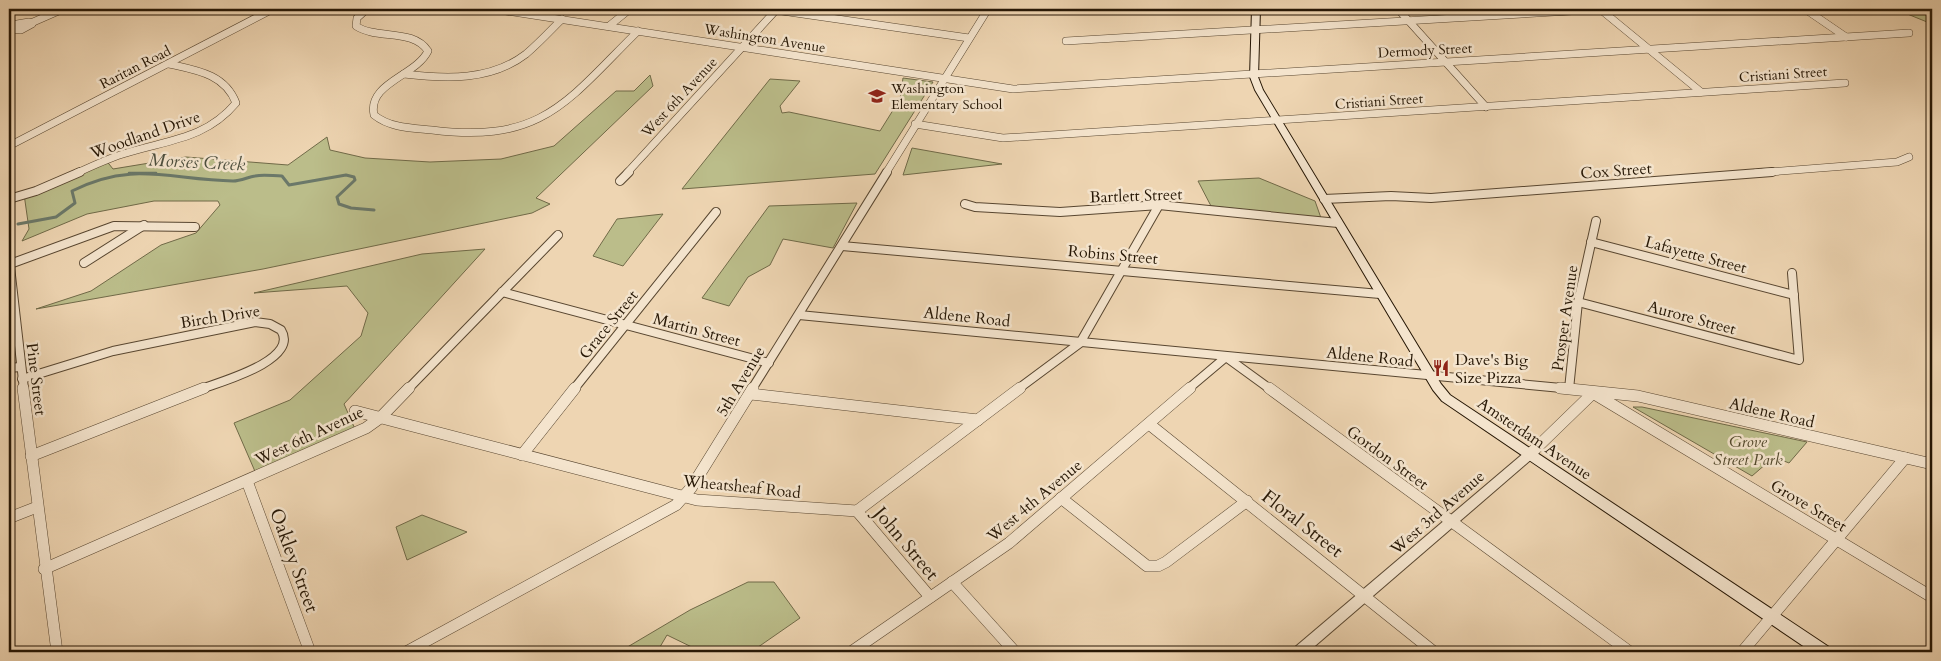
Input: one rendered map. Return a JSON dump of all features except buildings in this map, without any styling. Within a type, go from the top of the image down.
[{"type":"main road","name":"Amsterdam Avenue","points":[[1256,9],[1254,72],[1259,90],[1380,294],[1441,392],[1452,403],[1824,652]]},
{"type":"street","points":[[29,23],[56,9]]},
{"type":"street","points":[[11,31],[15,25],[29,23],[63,9]]},
{"type":"street","name":"Raritan Road","points":[[9,146],[273,9]]},
{"type":"street","points":[[366,9],[360,14],[356,22],[362,30],[416,40],[427,47],[427,55],[424,59],[375,97],[372,109],[379,119],[392,124],[456,134],[500,130],[536,120],[557,108],[638,31]]},
{"type":"street","name":"Washington Avenue","points":[[493,9],[944,78]]},
{"type":"street","points":[[609,26],[630,9]]},
{"type":"street","points":[[776,9],[969,38]]},
{"type":"street","name":"West 6th Avenue","points":[[620,181],[743,48],[776,9]]},
{"type":"street","name":"5th Avenue","points":[[406,652],[666,511],[684,497],[751,394],[875,193],[915,124],[988,9]]},
{"type":"street","points":[[1398,9],[1486,107]]},
{"type":"street","points":[[1601,9],[1701,92]]},
{"type":"street","points":[[1066,41],[1606,9]]},
{"type":"street","points":[[1805,9],[1846,37]]},
{"type":"street","points":[[404,74],[448,79],[476,76],[496,70],[523,56],[562,19]]},
{"type":"street","name":"Dermody Street","points":[[944,78],[1013,88],[1909,33]]},
{"type":"street","name":"Woodland Drive","points":[[9,199],[59,183],[108,158],[194,133],[221,119],[236,103],[234,97],[219,80],[211,75],[169,64]]},
{"type":"street","name":"Cristiani Street","points":[[915,124],[1003,138],[1846,83]]},
{"type":"street","name":"Cox Street","points":[[1324,199],[1472,195],[1897,162],[1909,157]]},
{"type":"street","name":"Bartlett Street","points":[[965,204],[975,207],[1040,211],[1159,205],[1338,223]]},
{"type":"street","points":[[857,511],[1081,342],[1159,205]]},
{"type":"street","name":"Grace Street","points":[[522,455],[716,212]]},
{"type":"street","name":"Prosper Avenue","points":[[1569,389],[1578,302],[1596,221]]},
{"type":"street","points":[[84,264],[144,225]]},
{"type":"street","points":[[9,261],[114,226],[195,227]]},
{"type":"street","name":"West 6th Avenue","points":[[44,569],[366,428],[380,418],[558,235]]},
{"type":"street","name":"Lafayette Street","points":[[1591,242],[1794,295]]},
{"type":"street","name":"Robins Street","points":[[842,246],[1380,294]]},
{"type":"street","name":"Pine Street","points":[[9,261],[44,569],[57,652]]},
{"type":"street","points":[[1792,274],[1794,295]]},
{"type":"street","name":"Martin Street","points":[[502,292],[769,363]]},
{"type":"street","name":"Aurore Street","points":[[1578,302],[1799,360],[1794,295]]},
{"type":"street","name":"Aldene Road","points":[[799,315],[1569,389],[1593,394],[1638,396],[1932,464]]},
{"type":"street","name":"Birch Drive","points":[[22,379],[113,351],[255,322],[277,325],[284,332],[285,337],[276,354],[258,367],[31,456]]},
{"type":"street","name":"West 4th Avenue","points":[[851,652],[1009,543],[1226,357]]},
{"type":"street","name":"Gordon Street","points":[[1226,357],[1630,652]]},
{"type":"street","points":[[9,368],[20,367]]},
{"type":"street","points":[[751,394],[978,420]]},
{"type":"street","name":"West 3rd Avenue","points":[[1299,652],[1529,455],[1593,394]]},
{"type":"street","name":"Grove Street","points":[[1593,394],[1932,597]]},
{"type":"street","name":"Wheatsheaf Road","points":[[355,411],[684,497],[857,511]]},
{"type":"street","name":"Floral Street","points":[[1149,424],[1366,595],[1434,652]]},
{"type":"street","points":[[1742,652],[1905,458]]},
{"type":"street","name":"Oakley Street","points":[[248,481],[310,652]]},
{"type":"street","points":[[1061,498],[1147,566],[1158,566],[1166,562],[1247,501]]},
{"type":"street","points":[[9,518],[37,507]]},
{"type":"street","name":"John Street","points":[[857,511],[930,597]]},
{"type":"street","name":"John Street","points":[[952,582],[1015,652]]},
{"type":"green space","points":[[1895,9],[1922,9],[1932,13],[1932,24]]},
{"type":"green space","points":[[650,75],[653,86],[536,198],[550,204],[532,213],[263,269],[36,309],[91,291],[161,245],[196,233],[220,205],[218,201],[154,201],[87,214],[22,241],[29,229],[24,194],[105,159],[113,169],[186,157],[288,165],[327,137],[330,150],[365,158],[430,162],[501,159],[554,146],[616,91],[634,91]]},
{"type":"green space","points":[[903,78],[933,82],[875,174],[682,189],[770,79],[800,81],[780,106],[782,113],[789,112],[880,131],[900,99]]},
{"type":"green space","points":[[912,148],[1002,164],[903,175]]},
{"type":"green space","points":[[1259,178],[1315,201],[1321,218],[1211,206],[1198,181]]},
{"type":"green space","points":[[857,203],[833,248],[783,239],[770,265],[748,277],[729,306],[702,298],[769,206]]},
{"type":"green space","points":[[663,214],[623,266],[593,256],[617,219]]},
{"type":"green space","points":[[485,249],[344,404],[355,429],[257,476],[234,423],[290,400],[361,336],[368,313],[347,286],[254,293],[422,254]]},
{"type":"green space","name":"Grove Street Park","points":[[1633,407],[1642,407],[1807,442],[1789,463],[1774,457],[1752,476]]},
{"type":"green space","points":[[422,515],[467,532],[407,560],[396,527]]},
{"type":"green space","points":[[748,582],[774,582],[800,618],[751,652],[702,652],[667,635],[657,652],[619,652],[690,610]]},
{"type":"waterway","name":"Morses Creek","points":[[129,173],[156,173]]},
{"type":"waterway","name":"Morses Creek","points":[[18,224],[56,217],[75,203],[72,191],[114,176],[133,174],[233,181],[258,175],[282,176],[289,185],[346,175],[354,177],[355,180],[337,197],[339,204],[351,208],[374,210]]},
{"type":"place","name":"Washington Elementary School","points":[[877,96]]},
{"type":"place","name":"Dave's Big Size Pizza","points":[[1441,368]]}]
